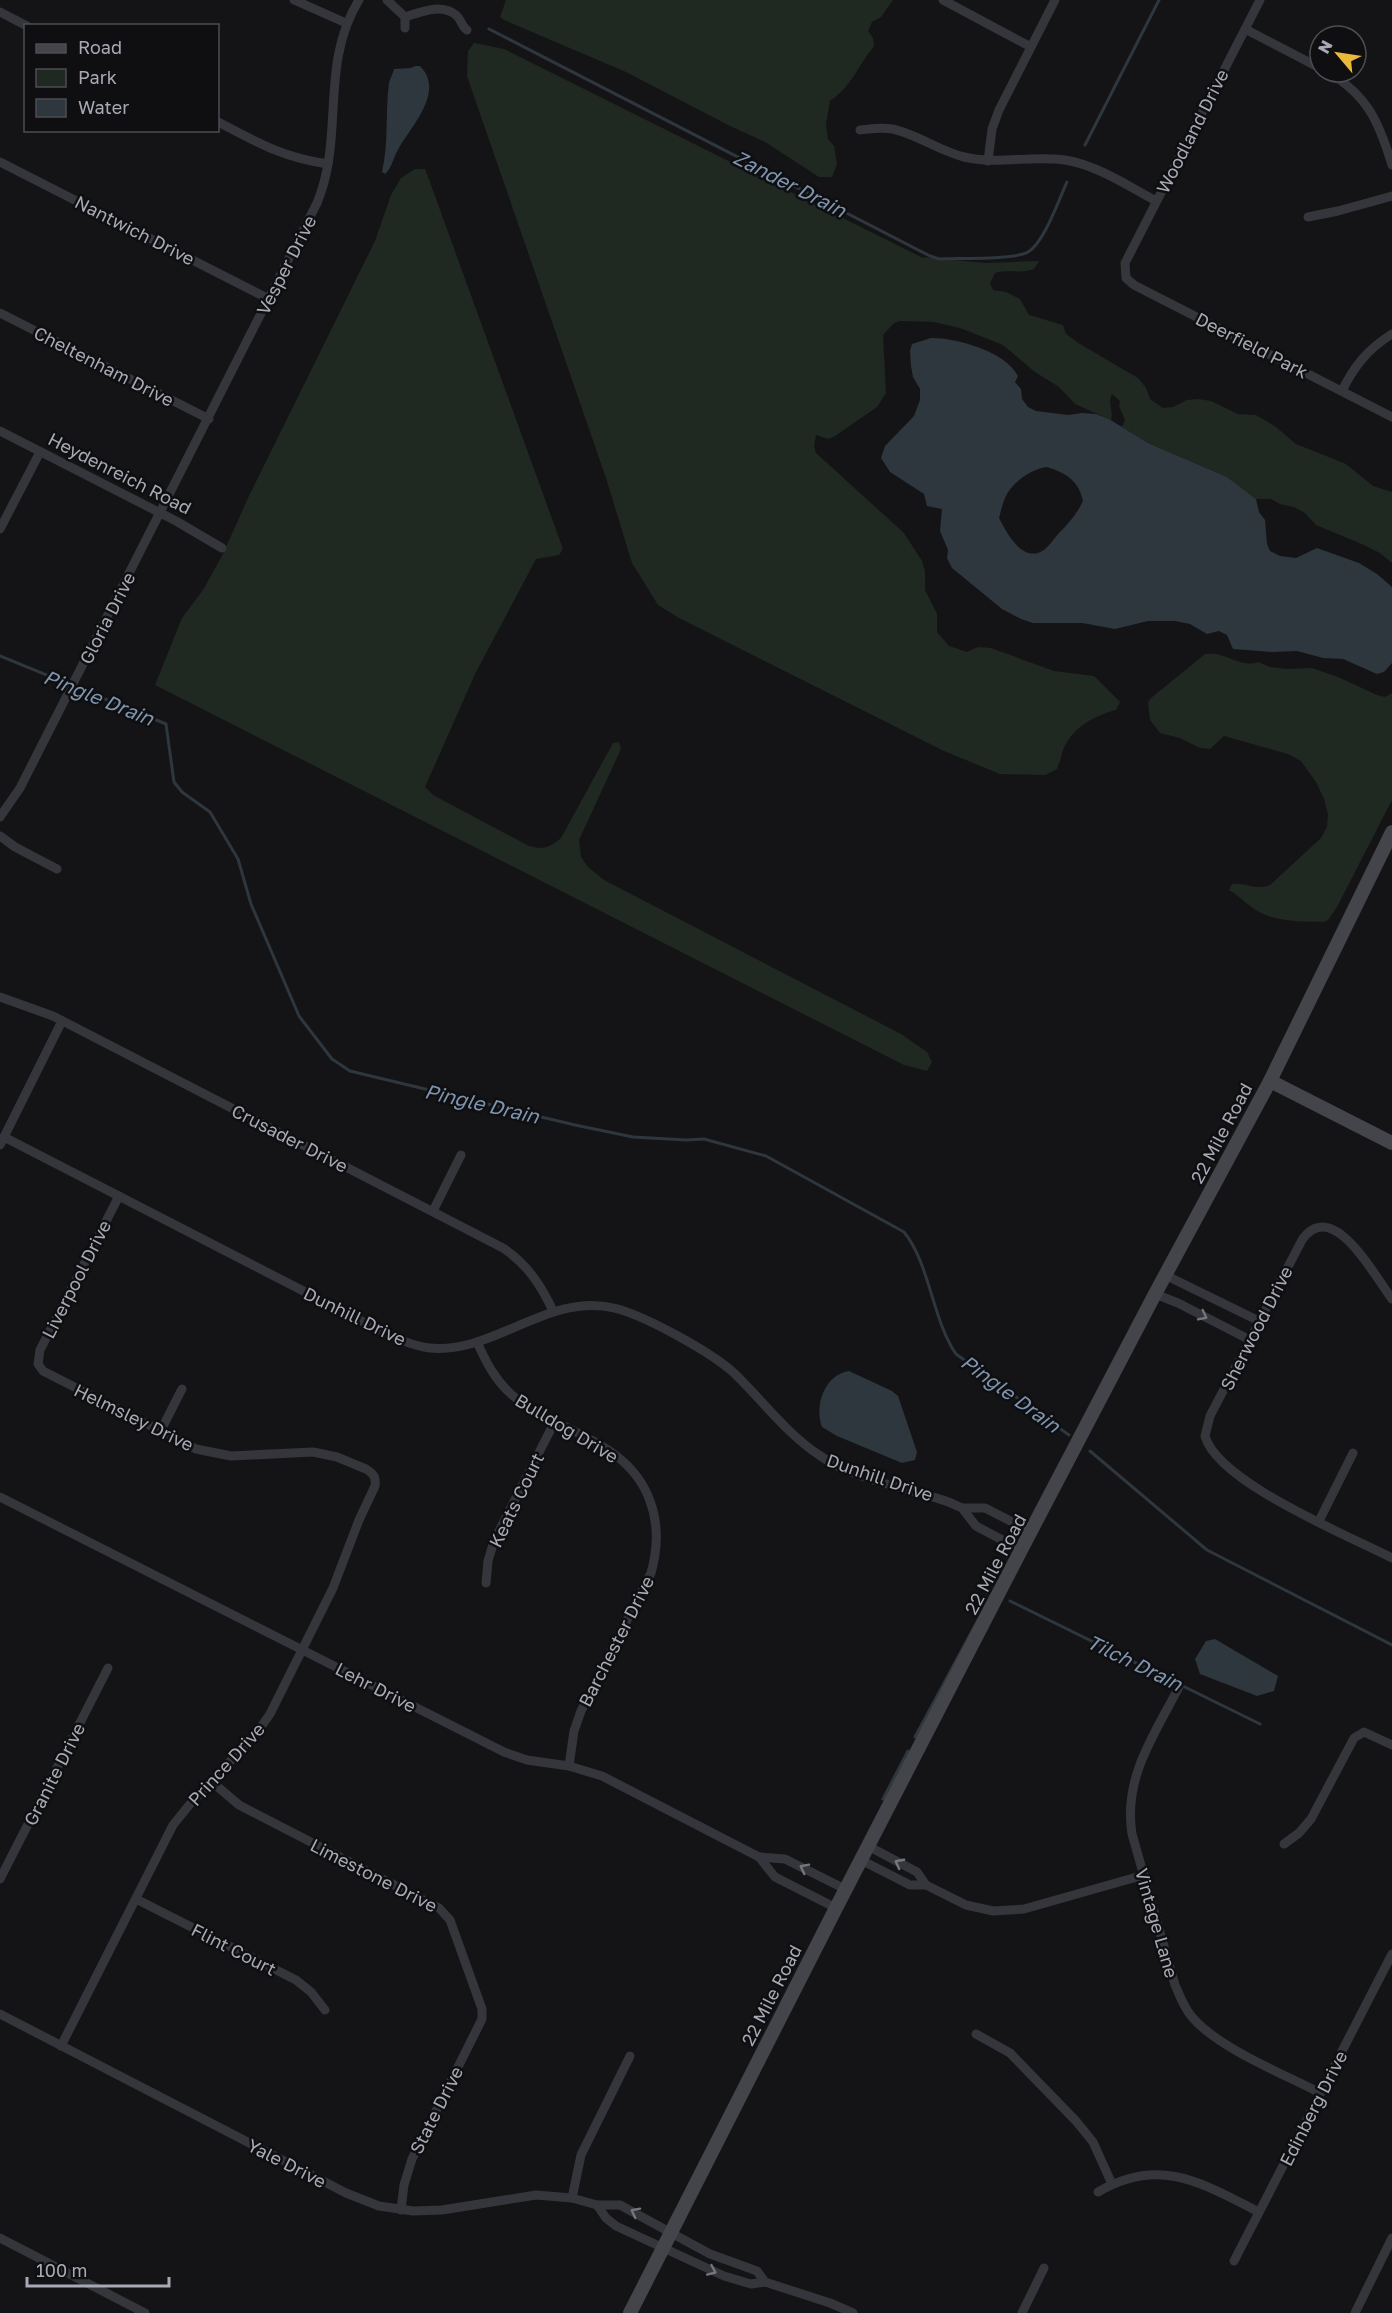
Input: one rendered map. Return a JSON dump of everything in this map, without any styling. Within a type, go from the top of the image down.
[{"type":"street","points":[[294,0],[346,23]]},
{"type":"street","name":"Vesper Drive","points":[[160,513],[317,203],[328,164],[335,67],[346,23],[358,0]]},
{"type":"street","points":[[387,0],[405,16],[405,28]]},
{"type":"street","points":[[943,0],[1031,47]]},
{"type":"street","points":[[988,161],[992,129],[999,110],[1055,0]]},
{"type":"street","name":"Woodland Drive","points":[[1125,263],[1260,0]]},
{"type":"street","points":[[405,16],[435,9],[448,10],[456,15],[462,27],[467,30]]},
{"type":"street","points":[[0,12],[24,24]]},
{"type":"street","points":[[1245,29],[1308,62]]},
{"type":"street","points":[[1346,84],[1370,108],[1383,133],[1392,165]]},
{"type":"street","points":[[219,122],[283,154],[328,164]]},
{"type":"street","points":[[860,130],[892,129],[950,153],[988,161],[1053,159],[1074,162],[1156,201]]},
{"type":"street","name":"Nantwich Drive","points":[[0,162],[269,299]]},
{"type":"street","points":[[1308,217],[1392,196]]},
{"type":"street","name":"Deerfield Park","points":[[1125,263],[1126,278],[1134,285],[1392,417]]},
{"type":"street","name":"Cheltenham Drive","points":[[0,313],[209,419]]},
{"type":"street","points":[[1342,391],[1358,362],[1392,334]]},
{"type":"street","name":"Heydenreich Road","points":[[0,431],[160,513],[222,548]]},
{"type":"street","points":[[0,529],[40,452]]},
{"type":"street","name":"Gloria Drive","points":[[0,817],[20,788],[160,513]]},
{"type":"street","name":"22 Mile Road","points":[[630,2313],[1021,1550],[1270,1081],[1392,832]]},
{"type":"street","points":[[0,836],[15,847],[57,869]]},
{"type":"street","name":"Crusader Drive","points":[[0,996],[62,1021],[503,1248],[521,1261],[539,1284],[553,1311]]},
{"type":"street","points":[[2,1141],[62,1021]]},
{"type":"street","points":[[1270,1081],[1392,1143]]},
{"type":"street","name":"Dunhill Drive","points":[[2,1141],[119,1196],[396,1338],[429,1348],[459,1347],[553,1311],[588,1305],[614,1308],[634,1315],[698,1348],[723,1364],[809,1448],[830,1462],[908,1490],[942,1498],[962,1508],[976,1526],[1021,1550]]},
{"type":"street","points":[[433,1211],[461,1155]]},
{"type":"street","name":"Liverpool Drive","points":[[38,1364],[40,1350],[119,1196]]},
{"type":"street","name":"Sherwood Drive","points":[[1319,1521],[1248,1484],[1214,1452],[1204,1436],[1207,1422],[1302,1240],[1310,1230],[1316,1227],[1337,1231],[1353,1245],[1392,1299]]},
{"type":"street","points":[[1165,1275],[1260,1322]]},
{"type":"street","points":[[1155,1294],[1178,1302],[1250,1340]]},
{"type":"street","name":"Bulldog Drive","points":[[477,1342],[502,1386],[520,1401],[605,1446],[620,1457],[647,1493],[654,1515]]},
{"type":"street","name":"Helmsley Drive","points":[[38,1364],[49,1375],[196,1449],[219,1455],[243,1456],[300,1452],[325,1454],[366,1469],[374,1476]]},
{"type":"street","points":[[160,1432],[182,1389]]},
{"type":"street","name":"Keats Court","points":[[486,1583],[488,1561],[494,1541],[555,1420]]},
{"type":"street","points":[[1353,1453],[1319,1521],[1392,1558]]},
{"type":"street","name":"Prince Drive","points":[[62,2046],[173,1826],[190,1804],[263,1724],[303,1650],[339,1575],[359,1520],[375,1486],[374,1476]]},
{"type":"street","name":"Lehr Drive","points":[[0,1497],[504,1752],[527,1760],[569,1766],[602,1776],[759,1857],[785,1859],[846,1889]]},
{"type":"street","name":"Dunhill Drive","points":[[962,1508],[985,1508],[1032,1532]]},
{"type":"street","name":"Barchester Drive","points":[[569,1766],[574,1731],[581,1711],[651,1573],[657,1540],[654,1515]]},
{"type":"street","name":"Granite Drive","points":[[0,1879],[3,1864],[108,1668]]},
{"type":"street","name":"Vintage Lane","points":[[1179,1687],[1145,1753],[1132,1789],[1130,1823],[1175,1985],[1193,2019],[1210,2034],[1226,2045],[1320,2093]]},
{"type":"street","points":[[1284,1844],[1299,1833],[1311,1819],[1351,1742],[1359,1733],[1369,1733],[1392,1745]]},
{"type":"street","name":"Limestone Drive","points":[[211,1781],[230,1799],[250,1812],[444,1911],[450,1920],[483,2014]]},
{"type":"street","points":[[868,1846],[917,1872],[926,1885]]},
{"type":"street","name":"Lehr Drive","points":[[759,1857],[775,1877],[836,1908]]},
{"type":"street","points":[[861,1860],[910,1885],[926,1885],[966,1905],[993,1911],[1013,1911],[1144,1875]]},
{"type":"street","name":"Flint Court","points":[[136,1899],[296,1980],[311,1992],[326,2010]]},
{"type":"street","name":"Edinberg Drive","points":[[1234,2261],[1392,1954]]},
{"type":"street","name":"Yale Drive","points":[[0,2014],[369,2203],[401,2210],[442,2210],[536,2194],[572,2198],[597,2205],[613,2204],[626,2207],[710,2254],[757,2271],[765,2282]]},
{"type":"street","name":"State Drive","points":[[401,2210],[409,2164],[480,2025],[483,2014]]},
{"type":"street","points":[[976,2034],[1010,2053],[1076,2121],[1093,2142],[1112,2184]]},
{"type":"street","points":[[572,2198],[581,2155],[630,2056]]},
{"type":"street","points":[[1098,2192],[1112,2184],[1147,2174],[1171,2175],[1196,2181],[1259,2212]]},
{"type":"street","points":[[597,2205],[606,2218],[616,2226],[724,2276],[751,2284],[765,2282],[853,2313]]},
{"type":"street","points":[[0,2238],[145,2313]]},
{"type":"street","points":[[1355,2313],[1392,2238]]},
{"type":"street","points":[[1022,2313],[1044,2268]]},
{"type":"green space","points":[[506,0],[893,0],[881,17],[872,22],[868,31],[873,38],[874,46],[850,82],[830,101],[826,124],[828,139],[834,146],[837,164],[832,177],[819,177],[765,142],[626,72],[504,20],[500,17]]},
{"type":"green space","points":[[474,43],[504,49],[921,257],[986,263],[1039,261],[1034,269],[995,273],[990,283],[993,290],[1006,292],[1020,299],[1029,315],[1063,325],[1066,334],[1080,344],[1138,378],[1146,388],[1150,399],[1163,408],[1198,399],[1211,401],[1238,414],[1256,415],[1276,427],[1296,444],[1346,464],[1373,486],[1392,492],[1392,563],[1380,553],[1364,545],[1316,525],[1305,513],[1294,507],[1271,499],[1256,499],[1227,477],[1148,443],[1122,427],[1125,420],[1119,406],[1120,401],[1112,394],[1111,420],[1075,404],[1059,387],[1035,372],[1003,345],[960,328],[934,322],[900,321],[894,323],[883,335],[886,393],[877,407],[835,436],[828,439],[816,435],[814,446],[816,453],[904,533],[922,561],[925,571],[925,590],[937,614],[937,632],[949,646],[967,652],[978,647],[991,648],[1054,671],[1094,676],[1120,702],[1116,710],[1091,719],[1072,735],[1063,750],[1057,769],[1045,775],[1000,774],[944,751],[679,618],[658,605],[632,563],[606,478],[467,76],[468,51]]},
{"type":"green space","points":[[415,169],[425,169],[427,174],[563,549],[559,555],[536,559],[476,672],[425,787],[433,795],[529,846],[546,847],[561,838],[613,743],[619,742],[621,749],[579,840],[581,857],[588,867],[604,880],[901,1034],[927,1052],[932,1062],[927,1071],[904,1065],[155,685],[182,618],[203,590],[222,556],[248,498],[375,241],[391,195],[401,178]]},
{"type":"green space","points":[[1205,654],[1218,654],[1243,663],[1258,662],[1270,667],[1312,668],[1377,695],[1385,697],[1392,693],[1392,800],[1337,907],[1324,922],[1292,921],[1268,916],[1257,911],[1229,890],[1232,884],[1255,887],[1270,885],[1321,838],[1327,827],[1328,814],[1316,782],[1301,761],[1288,754],[1224,736],[1210,749],[1200,748],[1180,738],[1160,733],[1150,720],[1148,702],[1151,698]]},
{"type":"water","points":[[420,66],[427,76],[428,98],[385,174],[382,172],[389,81],[394,69]]},
{"type":"water","points":[[931,338],[954,340],[992,353],[1012,367],[1018,376],[1015,382],[1021,389],[1022,399],[1028,407],[1036,411],[1068,415],[1096,414],[1109,419],[1148,443],[1227,477],[1256,499],[1259,512],[1265,520],[1267,544],[1270,551],[1280,556],[1296,558],[1317,548],[1359,563],[1377,574],[1392,587],[1392,663],[1384,672],[1377,674],[1343,659],[1323,658],[1297,651],[1233,649],[1227,635],[1219,631],[1207,634],[1190,624],[1175,621],[1148,621],[1115,629],[1082,623],[1033,623],[1002,609],[952,568],[940,531],[942,509],[927,506],[924,494],[890,472],[881,458],[885,446],[914,416],[920,400],[920,389],[913,377],[911,366],[912,344]],"holes":[[[1041,468],[1054,469],[1075,483],[1083,501],[1072,519],[1047,548],[1038,553],[1031,553],[1019,548],[1009,536],[999,518],[1001,509],[1007,494],[1024,476]]]},
{"type":"water","points":[[849,1371],[898,1396],[917,1452],[915,1460],[902,1463],[837,1436],[822,1427],[819,1410],[823,1393],[833,1378]]},
{"type":"water","points":[[1215,1639],[1278,1676],[1274,1691],[1257,1696],[1200,1674],[1195,1659],[1206,1641]]},
{"type":"waterway","name":"Zander Drain","points":[[1085,145],[1159,0]]},
{"type":"waterway","name":"Zander Drain","points":[[489,29],[939,259],[998,257],[1021,255],[1028,252],[1040,240],[1067,182]]},
{"type":"waterway","name":"Pingle Drain","points":[[0,656],[166,724],[174,782],[182,792],[210,812],[238,859],[251,904],[299,1016],[332,1059],[350,1071],[575,1125],[633,1137],[704,1139],[766,1156],[904,1232],[920,1260],[941,1325],[956,1354],[1069,1435]]},
{"type":"waterway","name":"Pingle Drain","points":[[1090,1451],[1207,1550],[1392,1645]]},
{"type":"waterway","name":"Tilch Drain","points":[[915,1737],[992,1594]]},
{"type":"waterway","name":"Tilch Drain","points":[[1010,1601],[1260,1724]]},
{"type":"waterway","name":"Tilch Drain","points":[[883,1799],[908,1751]]}]
